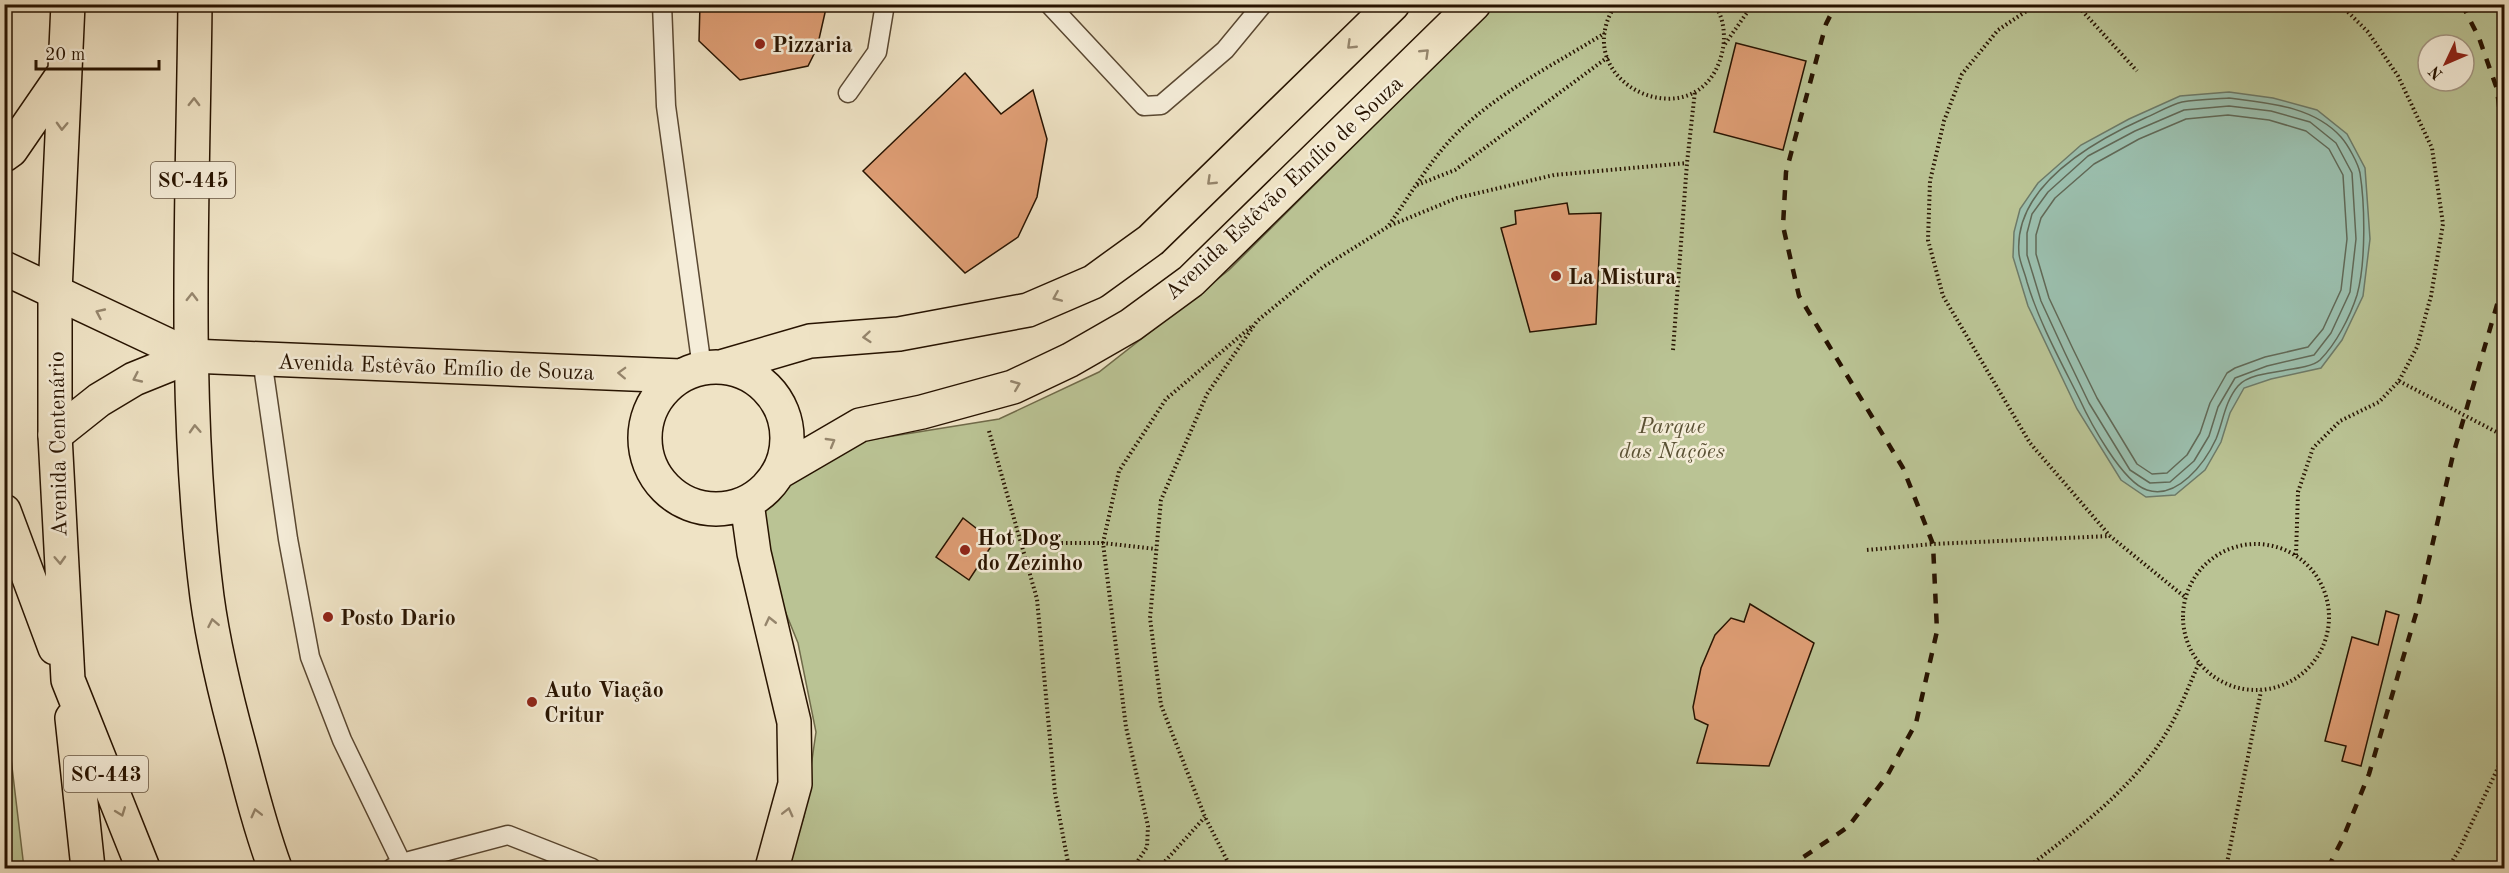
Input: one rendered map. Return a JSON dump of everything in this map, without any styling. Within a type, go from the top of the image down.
[{"type":"main road","name":"Avenida Centenário","points":[[68,4],[55,291],[55,435],[68,680],[143,868]]},
{"type":"main road","name":"SC-445","points":[[191,356],[195,4]]},
{"type":"main road","name":"Avenida Estêvão Emílio de Souza","points":[[191,356],[702,370],[810,341],[899,334],[1028,309],[1093,282],[1151,240],[1394,4]]},
{"type":"main road","name":"Avenida Estêvão Emílio de Souza","points":[[781,471],[860,425],[922,412],[1013,387],[1070,360],[1131,325],[1191,280],[1474,4]]},
{"type":"main road","points":[[4,155],[11,150],[64,72]]},
{"type":"main road","points":[[4,268],[191,356]]},
{"type":"main road","points":[[55,435],[99,400],[134,379],[191,356]]},
{"type":"main road","points":[[191,356],[198,486],[208,598],[232,718],[261,832],[275,868]]},
{"type":"main road","points":[[702,370],[746,373],[765,386],[780,404],[788,426],[787,449],[781,471],[766,490],[747,503],[724,509],[700,508],[677,498],[659,482],[648,460],[645,436],[649,412],[662,391],[702,370]]},
{"type":"main road","points":[[747,503],[754,553],[794,722],[795,784],[772,868]]},
{"type":"main road","points":[[4,511],[68,680],[88,868]]},
{"type":"lane","points":[[662,4],[666,105],[702,370]]},
{"type":"lane","points":[[848,93],[877,52],[883,4]]},
{"type":"lane","points":[[1049,4],[1144,106],[1161,105],[1225,50],[1263,4]]},
{"type":"lane","points":[[262,358],[288,539],[310,657],[342,740],[399,867],[508,835],[592,868]]},
{"type":"path","points":[[1616,4],[1609,15],[1605,33],[1612,69],[1625,84],[1640,94],[1659,99],[1678,98],[1695,91],[1710,78],[1720,63],[1724,45],[1723,26],[1714,4]]},
{"type":"path","points":[[1724,45],[1753,4]]},
{"type":"path","points":[[2037,4],[1998,30],[1962,74],[1944,121],[1930,181],[1928,240],[1943,296],[2031,443],[2110,536],[2186,598]]},
{"type":"path","points":[[2076,4],[2137,71]]},
{"type":"path","points":[[2296,555],[2298,492],[2313,448],[2340,421],[2379,402],[2399,381],[2417,347],[2431,296],[2443,224],[2432,148],[2398,76],[2368,32],[2340,4]]},
{"type":"path","points":[[1389,226],[1437,156],[1487,107],[1605,33]]},
{"type":"path","points":[[1417,185],[1455,170],[1608,57]]},
{"type":"path","points":[[1673,350],[1687,163],[1695,91]]},
{"type":"path","points":[[1133,868],[1147,847],[1148,826],[1126,727],[1102,543],[1119,471],[1166,399],[1323,267],[1389,226],[1457,198],[1554,175],[1687,163]]},
{"type":"path","points":[[1231,868],[1205,817],[1161,705],[1150,618],[1161,500],[1207,394],[1257,321]]},
{"type":"path","points":[[2399,381],[2505,436]]},
{"type":"path","points":[[979,396],[1037,599],[1055,793],[1069,868]]},
{"type":"path","points":[[1867,550],[1933,544],[2110,536]]},
{"type":"path","points":[[1021,543],[1102,543],[1156,549]]},
{"type":"path","points":[[2252,544],[2275,546],[2296,555],[2313,571],[2325,591],[2330,613],[2328,636],[2318,657],[2303,674],[2283,686],[2261,691],[2238,688],[2217,679],[2199,663],[2188,644],[2183,621],[2186,598],[2194,577],[2210,560],[2230,548],[2252,544]]},
{"type":"path","points":[[2027,868],[2087,822],[2137,773],[2168,730],[2199,663]]},
{"type":"path","points":[[2226,868],[2261,691]]},
{"type":"path","points":[[2448,868],[2505,755]]},
{"type":"path","points":[[1159,868],[1205,817]]},
{"type":"green space","name":"Parque das Nações","points":[[1495,5],[2504,5],[2504,868],[788,868],[804,816],[816,732],[798,643],[766,564],[763,517],[781,478],[862,441],[999,419],[1099,372],[1229,270]]},
{"type":"green space","points":[[5,708],[24,868],[5,868]]},
{"type":"water","points":[[2229,92],[2273,98],[2317,110],[2347,134],[2365,168],[2370,239],[2363,296],[2342,340],[2321,368],[2271,379],[2244,388],[2230,413],[2221,442],[2205,470],[2175,495],[2146,497],[2121,480],[2077,409],[2028,306],[2013,257],[2014,232],[2020,209],[2038,183],[2081,145],[2129,119],[2180,96]]},
{"type":"building","name":"Pizzaria","points":[[700,4],[827,4],[817,48],[808,66],[740,80],[699,41]]},
{"type":"building","points":[[1736,43],[1806,61],[1783,150],[1714,132]]},
{"type":"building","points":[[965,73],[1001,114],[1033,90],[1047,139],[1037,197],[1018,237],[965,273],[863,171]]},
{"type":"building","name":"La Mistura","points":[[1567,203],[1569,214],[1601,213],[1596,324],[1530,332],[1501,228],[1516,224],[1515,211]]},
{"type":"building","name":"Hot Dog do Zezinho","points":[[963,518],[994,542],[969,580],[936,557]]},
{"type":"building","points":[[1750,604],[1814,643],[1769,766],[1697,763],[1708,725],[1695,719],[1693,707],[1701,668],[1715,635],[1731,618],[1744,622]]},
{"type":"building","points":[[2386,611],[2399,615],[2361,766],[2342,761],[2346,746],[2325,741],[2352,637],[2378,645]]},
{"type":"railway","points":[[1787,868],[1848,827],[1887,776],[1916,723],[1937,631],[1933,544],[1903,468],[1799,296],[1783,226],[1786,172],[1826,24],[1836,4]]},
{"type":"railway","points":[[2462,4],[2479,38],[2497,89],[2504,148]]},
{"type":"railway","points":[[2328,868],[2369,774],[2418,607],[2453,455],[2504,281]]},
{"type":"place","name":"Pizzaria","points":[[760,44]]},
{"type":"place","name":"La Mistura","points":[[1556,276]]},
{"type":"place","name":"Hot Dog do Zezinho","points":[[965,550]]},
{"type":"place","name":"Posto Dario","points":[[328,617]]},
{"type":"place","name":"Auto Viação Critur","points":[[532,702]]}]
